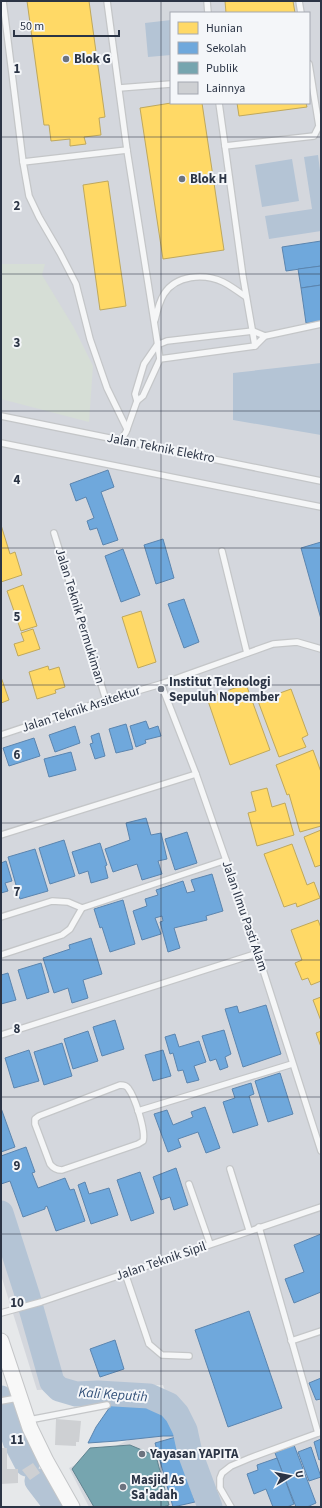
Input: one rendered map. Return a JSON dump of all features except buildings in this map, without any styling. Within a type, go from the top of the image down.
[{"type":"main road","points":[[1,1341],[9,1400],[28,1420],[46,1461],[72,1507]]},
{"type":"lane","points":[[3,1],[23,162],[29,196],[76,284],[90,339],[107,388],[126,430]]},
{"type":"lane","points":[[108,1],[127,150],[160,359],[143,396],[137,401]]},
{"type":"lane","points":[[207,1],[208,12]]},
{"type":"lane","points":[[299,1],[301,12]]},
{"type":"lane","points":[[225,146],[314,136],[319,126],[310,70]]},
{"type":"lane","points":[[118,88],[170,84]]},
{"type":"lane","points":[[218,104],[246,297],[255,346]]},
{"type":"lane","points":[[23,162],[127,150]]},
{"type":"lane","points":[[154,324],[158,308],[165,293],[177,281],[194,277],[209,277],[223,282],[246,297]]},
{"type":"lane","points":[[160,359],[255,346],[265,336],[321,324]]},
{"type":"lane","points":[[124,440],[126,430],[137,401],[136,394],[144,364],[157,345],[167,341],[253,331],[265,336]]},
{"type":"lane","name":"Jalan Teknik Elektro","points":[[1,416],[321,481]]},
{"type":"lane","name":"Jalan Teknik Elektro","points":[[1,443],[321,507]]},
{"type":"lane","name":"Jalan Teknik Permukiman","points":[[54,533],[106,700]]},
{"type":"lane","points":[[222,551],[247,653]]},
{"type":"lane","name":"Jalan Teknik Arsitektur","points":[[1,735],[106,700],[161,684],[273,644],[297,642],[321,649]]},
{"type":"lane","name":"Jalan Ilmu Pasti Alam","points":[[161,684],[196,774],[258,953],[292,1064],[321,1151]]},
{"type":"lane","points":[[1,835],[196,774]]},
{"type":"lane","points":[[1,917],[52,901],[68,902],[82,908],[226,860]]},
{"type":"lane","points":[[1,954],[62,935],[70,929],[82,908]]},
{"type":"lane","points":[[1,1035],[258,953]]},
{"type":"lane","points":[[138,1111],[292,1064]]},
{"type":"lane","points":[[120,1085],[123,1085],[129,1089],[138,1111],[144,1134],[143,1141],[141,1143],[62,1170],[55,1169],[50,1164],[34,1122],[39,1116],[120,1085]]},
{"type":"lane","points":[[230,1169],[249,1230]]},
{"type":"lane","points":[[189,1184],[210,1244]]},
{"type":"lane","name":"Jalan Teknik Sipil","points":[[1,1313],[38,1303],[249,1230],[321,1207]]},
{"type":"lane","points":[[231,1507],[220,1488],[220,1478],[222,1473],[237,1463],[320,1433],[291,1341],[259,1227]]},
{"type":"lane","points":[[125,1273],[149,1344],[162,1355],[189,1356]]},
{"type":"lane","points":[[291,1341],[321,1332]]},
{"type":"lane","points":[[28,1420],[107,1405]]},
{"type":"shaded area","name":"Institut Teknologi Sepuluh Nopember","points":[[1,1],[321,1],[321,1507],[206,1507],[163,1385],[37,1390],[1,1275]]},
{"type":"shaded area","points":[[1,264],[45,264],[42,275],[73,326],[93,366],[89,422],[1,399]]},
{"type":"shaded area","name":"Yayasan YAPITA","points":[[176,1427],[202,1507],[89,1507],[69,1468],[135,1437]]},
{"type":"water","points":[[170,20],[170,55],[148,57],[145,23]]},
{"type":"water","points":[[318,155],[321,178],[321,231],[269,239],[265,216],[312,209],[304,157]]},
{"type":"water","points":[[292,159],[299,201],[262,207],[255,165]]},
{"type":"water","points":[[321,363],[321,435],[233,420],[233,373]]},
{"type":"waterway","name":"Kali Keputih","points":[[1,1213],[27,1294],[52,1382],[59,1389],[76,1394],[98,1393],[149,1396],[169,1405],[177,1414],[185,1430],[190,1453],[210,1507]]},
{"type":"waterway","name":"Kali Keputih","points":[[1,1398],[15,1441],[27,1464]]},
{"type":"waterway","points":[[37,1481],[57,1507]]},
{"type":"place","name":"Blok G","points":[[66,59]]},
{"type":"place","name":"Blok H","points":[[182,179]]},
{"type":"place","name":"Institut Teknologi Sepuluh Nopember","points":[[161,689]]},
{"type":"place","name":"Yayasan YAPITA","points":[[142,1454]]},
{"type":"place","name":"Masjid As Sa'adah","points":[[123,1487]]}]
